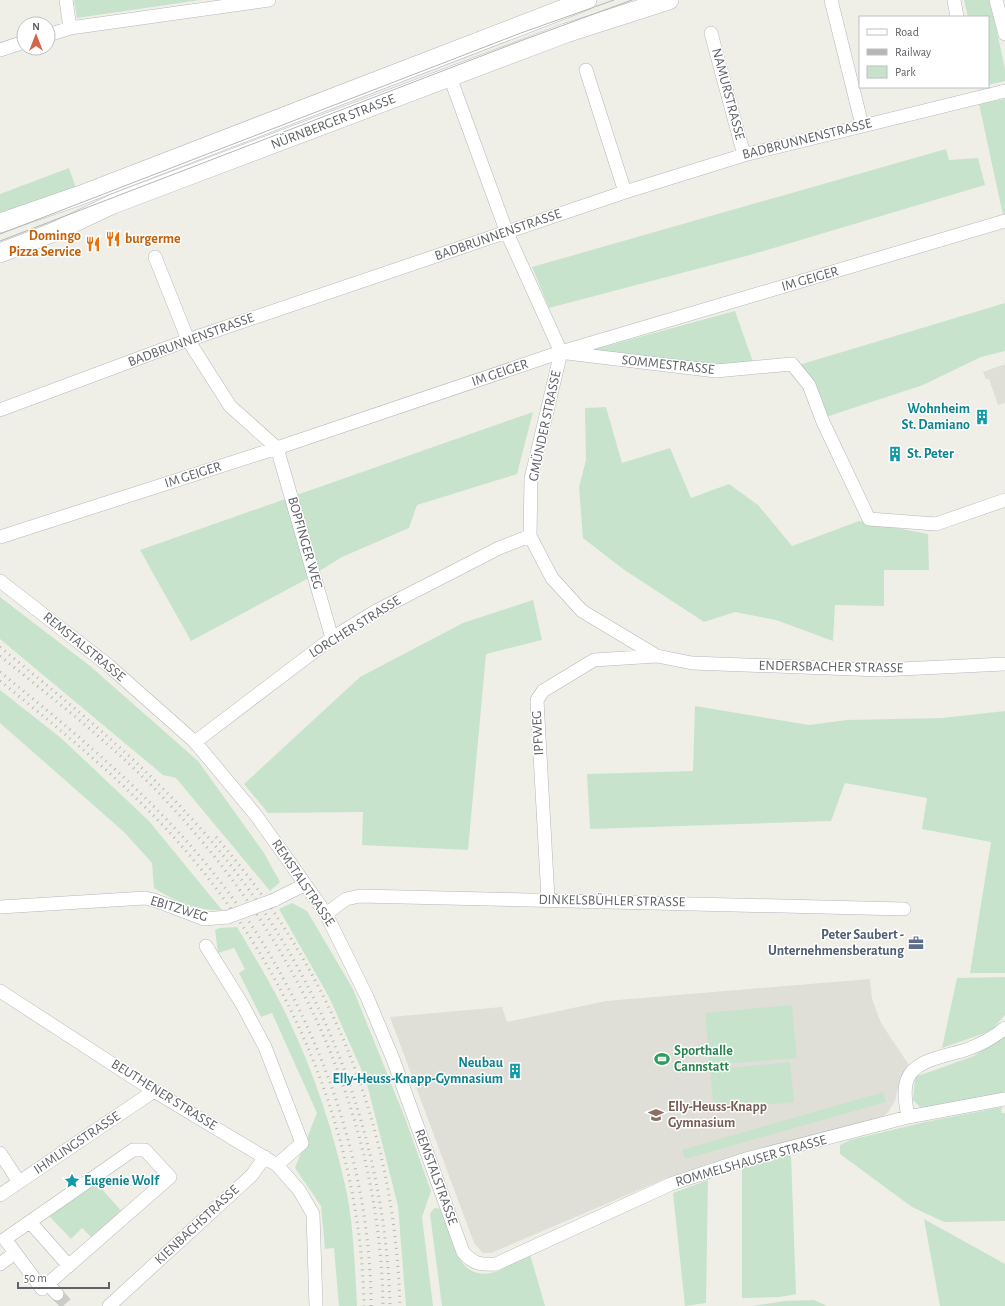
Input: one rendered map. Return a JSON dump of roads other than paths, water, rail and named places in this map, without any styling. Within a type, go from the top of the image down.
[{"type":"main road","name":"NÜRNBERGER STRASSE","points":[[0,223],[88,192],[587,0]]},
{"type":"main road","name":"NÜRNBERGER STRASSE","points":[[0,253],[54,232],[113,204],[566,33],[669,0]]},
{"type":"street","points":[[66,0],[70,28]]},
{"type":"street","points":[[56,32],[70,28],[269,0]]},
{"type":"street","points":[[831,0],[862,125]]},
{"type":"street","points":[[954,0],[957,16]]},
{"type":"street","points":[[996,0],[1005,34]]},
{"type":"street","name":"NAMURSTRASSE","points":[[711,33],[744,155]]},
{"type":"street","points":[[0,50],[16,45]]},
{"type":"street","points":[[586,70],[625,192]]},
{"type":"street","points":[[450,77],[506,233],[561,352]]},
{"type":"street","name":"BADBRUNNENSTRASSE","points":[[0,410],[188,340],[625,192],[744,155],[862,125],[973,92],[1005,91]]},
{"type":"street","name":"IM GEIGER","points":[[0,537],[277,448],[561,352],[1005,221]]},
{"type":"street","points":[[155,257],[188,340],[230,406],[277,448]]},
{"type":"street","name":"SOMMESTRASSE","points":[[561,352],[716,371],[792,364],[809,385],[823,422],[870,520],[936,524],[1005,500]]},
{"type":"street","name":"GMÜNDER STRASSE","points":[[561,352],[531,479],[530,536],[552,578],[582,611],[657,656]]},
{"type":"street","name":"BOPFINGER WEG","points":[[277,448],[332,638]]},
{"type":"street","name":"LORCHER STRASSE","points":[[195,742],[332,638],[376,611],[499,548],[530,536]]},
{"type":"street","name":"REMSTALSTRASSE","points":[[0,581],[108,665],[195,742],[255,814],[326,914],[367,996],[393,1059],[463,1252],[476,1264],[486,1265]]},
{"type":"street","name":"ENDERSBACHER STRASSE","points":[[657,656],[692,663],[880,670],[1005,664]]},
{"type":"street","name":"IPFWEG","points":[[548,899],[536,700],[549,687],[594,660],[657,656]]},
{"type":"street","name":"EBITZWEG","points":[[0,907],[145,898],[204,919],[228,917],[274,900],[304,885]]},
{"type":"street","name":"DINKELSBÜHLER STRASSE","points":[[326,914],[346,899],[360,896],[548,899],[904,909]]},
{"type":"street","points":[[206,946],[242,1004],[264,1047],[302,1143],[277,1165]]},
{"type":"street","name":"BEUTHENER STRASSE","points":[[0,991],[154,1091],[277,1165],[299,1190],[313,1214],[316,1306]]},
{"type":"street","points":[[908,1117],[905,1100],[907,1080],[915,1068],[938,1058],[968,1049],[992,1038],[1005,1028]]},
{"type":"street","name":"IHMLINGSTRASSE","points":[[0,1195],[154,1091]]},
{"type":"street","name":"ROMMELSHAUSER STRASSE","points":[[486,1265],[496,1264],[671,1184],[746,1159],[908,1117],[1005,1099]]},
{"type":"street","points":[[133,1150],[145,1150],[170,1177],[42,1289],[5,1239],[30,1222],[133,1150]]},
{"type":"street","points":[[0,1153],[19,1182]]},
{"type":"street","name":"KIENBACHSTRASSE","points":[[109,1306],[252,1175],[265,1157]]},
{"type":"street","points":[[30,1222],[69,1266]]},
{"type":"street","points":[[0,1264],[15,1253]]},
{"type":"street","points":[[48,1284],[57,1294]]},
{"type":"tunnel","points":[[57,1294],[68,1306]]},
{"type":"tram line","points":[[0,234],[521,33],[614,0]]},
{"type":"tram line","points":[[0,241],[523,40],[632,0]]},
{"type":"railway","points":[[0,647],[69,703],[135,762],[177,803],[223,856],[264,912],[300,972],[330,1035],[355,1100],[373,1167],[385,1236],[390,1306]]},
{"type":"railway","points":[[0,656],[96,734],[150,784],[200,839],[245,897],[284,958],[318,1022],[345,1090],[365,1159],[378,1232],[383,1306]]},
{"type":"railway","points":[[0,672],[82,740],[160,812],[207,865],[242,912],[274,963],[302,1016],[326,1072],[345,1130],[359,1188],[368,1247],[371,1306]]},
{"type":"railway","points":[[0,681],[80,747],[155,817],[201,869],[236,917],[268,967],[295,1019],[318,1074],[337,1130],[351,1188],[360,1247],[364,1306]]},
{"type":"railway","points":[[216,837],[257,888],[293,942],[324,997],[350,1055],[370,1115],[385,1176],[395,1240],[400,1306]]},
{"type":"place","name":"burgerme","points":[[113,239]]},
{"type":"place","name":"Domingo Pizza Service","points":[[93,244]]},
{"type":"place","name":"Wohnheim St. Damiano","points":[[982,417]]},
{"type":"place","name":"St. Peter","points":[[895,454]]},
{"type":"place","name":"Peter Saubert - Unternehmensberatung","points":[[916,943]]},
{"type":"place","name":"Sporthalle Cannstatt","points":[[662,1059]]},
{"type":"place","name":"Neubau Elly-Heuss-Knapp-Gymnasium","points":[[515,1071]]},
{"type":"place","name":"Elly-Heuss-Knapp Gymnasium","points":[[656,1115]]},
{"type":"place","name":"Eugenie Wolf","points":[[72,1181]]}]
